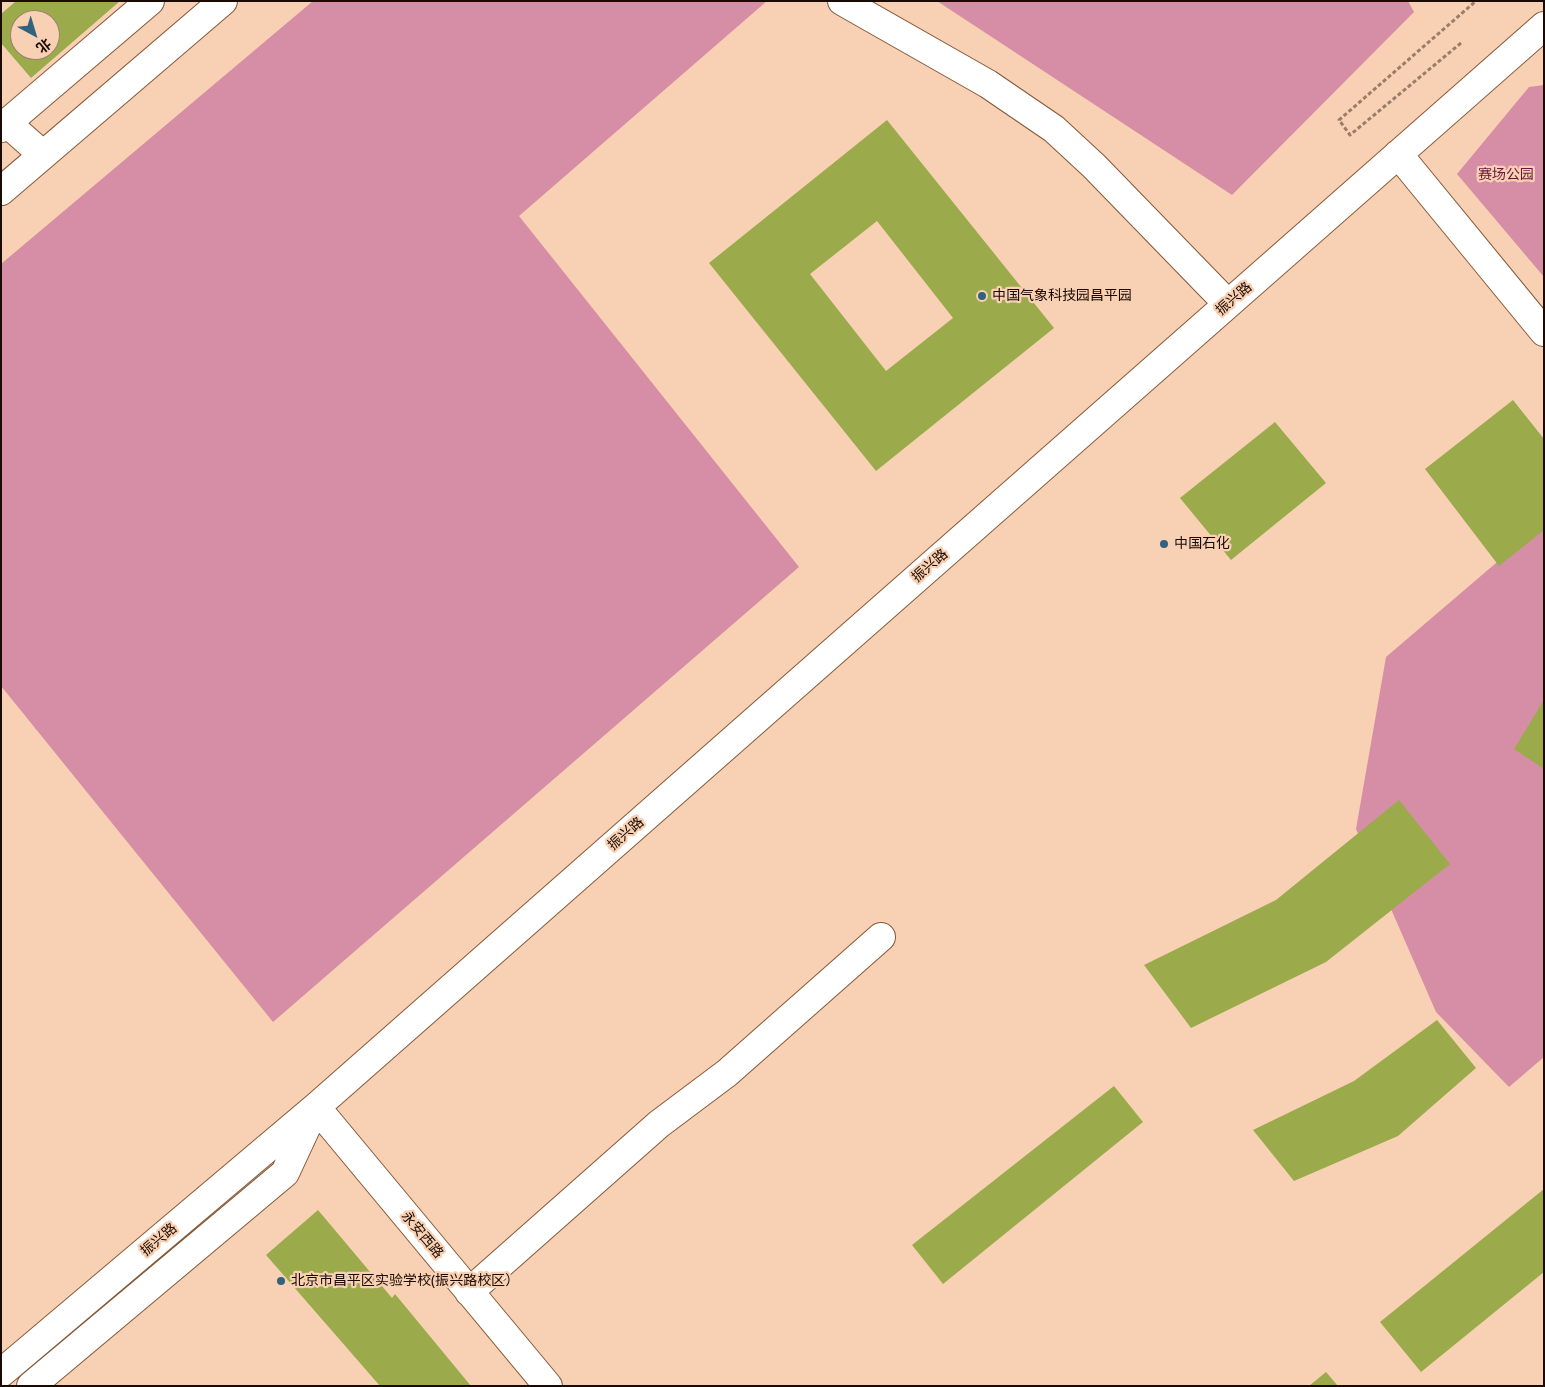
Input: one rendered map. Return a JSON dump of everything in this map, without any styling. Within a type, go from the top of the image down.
[{"type":"street","points":[[43,156],[4,126],[150,1]]},
{"type":"street","points":[[1,192],[223,1]]},
{"type":"street","points":[[842,1],[988,84],[1054,129],[1094,166],[1228,304]]},
{"type":"street","name":"振兴路","points":[[1,1373],[316,1107],[1544,26]]},
{"type":"street","points":[[1398,154],[1544,332]]},
{"type":"street","points":[[469,1292],[659,1124],[728,1073],[881,937]]},
{"type":"street","name":"振兴路","points":[[31,1386],[284,1173],[316,1107]]},
{"type":"street","name":"永安西路","points":[[316,1107],[548,1386]]},
{"type":"path","points":[[1467,1],[1471,6]]},
{"type":"path","points":[[1461,43],[1350,135],[1339,120],[1476,1]]},
{"type":"green space","points":[[313,1],[767,1],[519,216],[799,567],[273,1022],[1,686],[1,264]]},
{"type":"green space","points":[[937,1],[1408,1],[1414,12],[1232,195]]},
{"type":"green space","name":"赛场公园","points":[[1544,85],[1544,277],[1457,174],[1529,87]]},
{"type":"green space","points":[[1544,522],[1544,1057],[1509,1087],[1436,1012],[1356,829],[1386,657]]},
{"type":"building","points":[[16,1],[120,1],[60,53],[60,10],[10,10],[10,54],[1,43],[1,14]]},
{"type":"building","points":[[16,60],[52,60],[31,78]]},
{"type":"building","name":"中国气象科技园昌平园","points":[[887,120],[1054,328],[876,471],[709,263]],"holes":[[[877,221],[953,318],[886,371],[810,274]]]},
{"type":"building","points":[[1513,400],[1544,439],[1544,530],[1499,566],[1425,469]]},
{"type":"building","points":[[1275,422],[1326,483],[1231,560],[1180,498]]},
{"type":"building","points":[[1544,700],[1544,769],[1514,749]]},
{"type":"building","points":[[1399,800],[1450,864],[1326,962],[1191,1028],[1144,965],[1276,900]]},
{"type":"building","points":[[1437,1020],[1476,1068],[1398,1136],[1294,1181],[1253,1130],[1354,1081]]},
{"type":"building","points":[[1114,1086],[1143,1122],[943,1284],[912,1245]]},
{"type":"building","points":[[1544,1189],[1544,1272],[1421,1372],[1380,1322]]},
{"type":"building","points":[[318,1210],[392,1298],[395,1294],[471,1386],[380,1386],[266,1255]]},
{"type":"building","points":[[1326,1372],[1338,1386],[1309,1386]]},
{"type":"place","name":"中国气象科技园昌平园","points":[[982,296]]},
{"type":"place","name":"中国石化","points":[[1164,544]]},
{"type":"place","name":"北京市昌平区实验学校(振兴路校区）","points":[[281,1281]]}]
